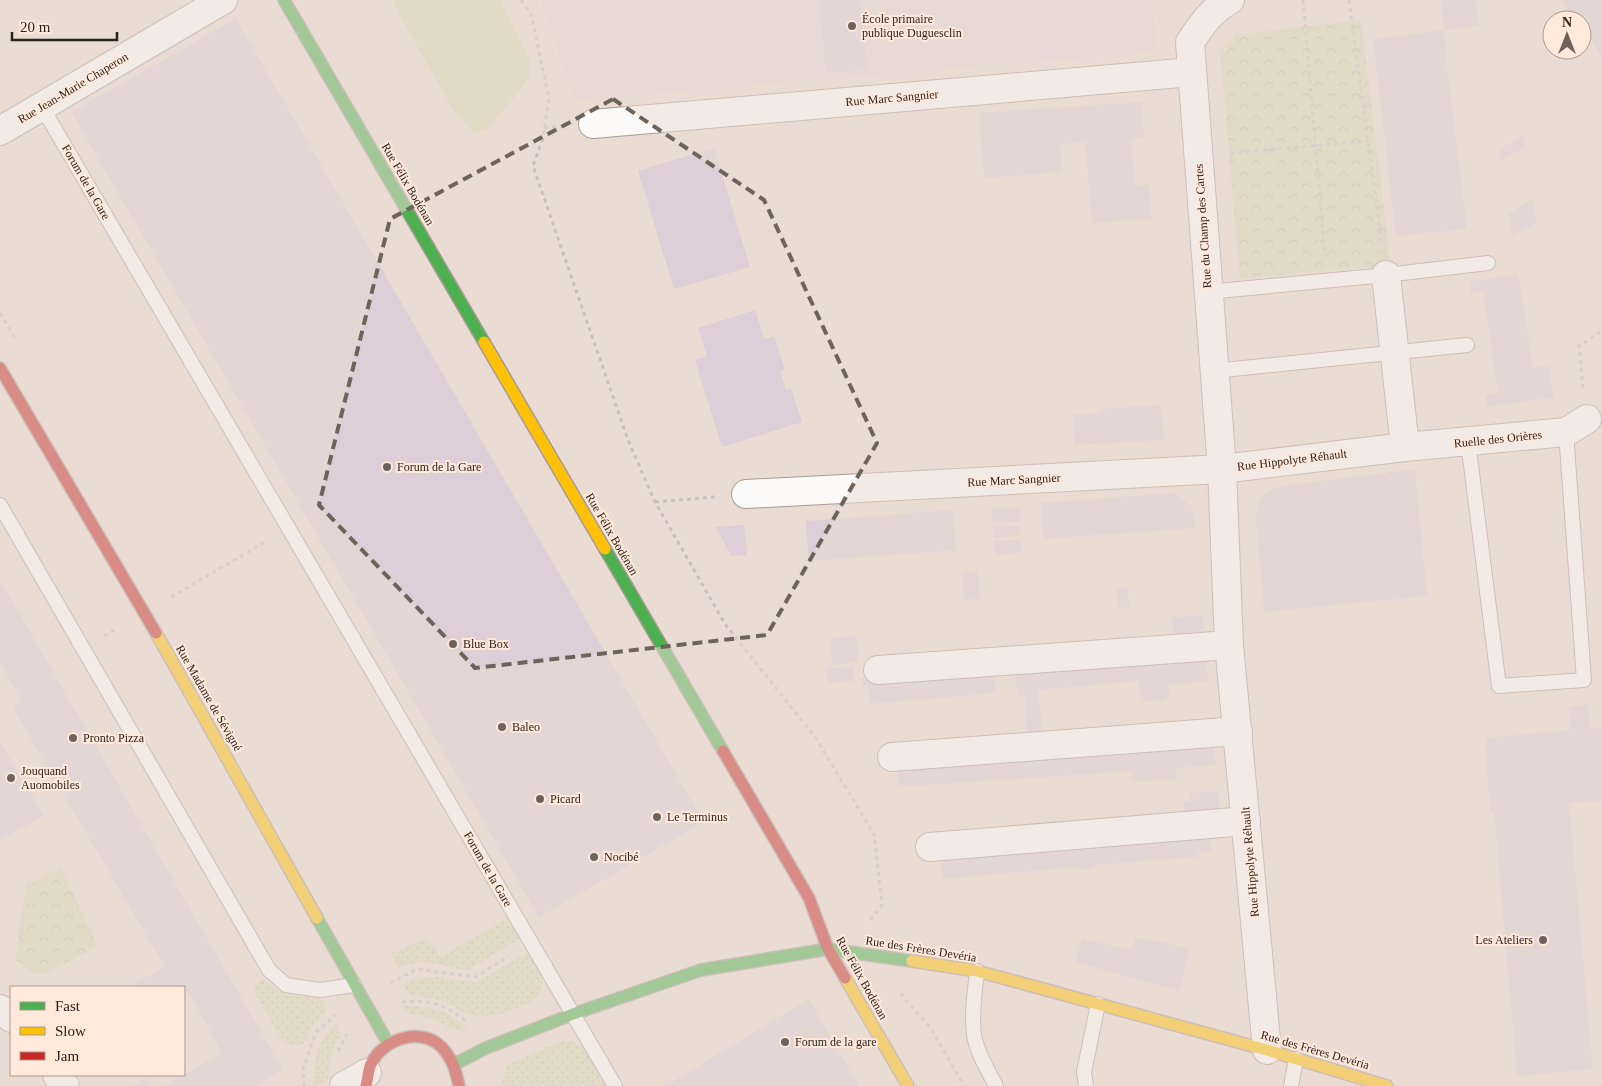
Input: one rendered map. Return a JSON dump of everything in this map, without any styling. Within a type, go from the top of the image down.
[{"type":"street","name":"Rue Jean-Marie Chaperon","points":[[0,131],[223,0]]},
{"type":"street","name":"Rue Félix Bodénan","points":[[284,0],[809,898],[828,949],[908,1086]]},
{"type":"street","name":"Rue du Champ des Cartes","points":[[1222,468],[1190,42],[1212,12],[1230,0]]},
{"type":"street","name":"Rue Marc Sangnier","points":[[593,124],[1192,72]]},
{"type":"street","points":[[1386,275],[1405,448]]},
{"type":"street","name":"Rue Madame de Sévigné","points":[[0,368],[192,695],[354,986],[388,1043]]},
{"type":"street","name":"Ruelle des Orières","points":[[1405,448],[1468,442],[1576,425]]},
{"type":"street","name":"Rue Hippolyte Réhault","points":[[1267,1050],[1229,645],[1222,468],[1405,448]]},
{"type":"street","name":"Rue Marc Sangnier","points":[[746,494],[1222,468]]},
{"type":"street","points":[[878,670],[1229,645]]},
{"type":"street","points":[[892,757],[1238,731]]},
{"type":"street","points":[[930,847],[1246,821]]},
{"type":"street","name":"Rue des Frères Devéria","points":[[455,1064],[486,1048],[573,1014],[701,970],[828,949],[977,971],[1267,1050],[1387,1086]]},
{"type":"street","points":[[0,1009],[10,1017]]},
{"type":"street","points":[[344,1086],[366,1079],[371,1061],[378,1051],[388,1043],[403,1038],[419,1036],[434,1041],[446,1050],[455,1064],[459,1076],[459,1086]]},
{"type":"lane","name":"Forum de la Gare","points":[[42,107],[616,1086]]},
{"type":"lane","points":[[1208,292],[1488,263]]},
{"type":"lane","points":[[1214,371],[1467,345]]},
{"type":"lane","points":[[1468,442],[1499,686],[1584,680],[1576,425]]},
{"type":"lane","points":[[0,505],[269,970],[286,985],[320,990],[354,986]]},
{"type":"lane","points":[[977,971],[973,1010],[974,1036],[985,1066],[996,1086]]},
{"type":"lane","points":[[1086,1086],[1084,1072],[1098,1004]]},
{"type":"lane","points":[[1290,1086],[1296,1059]]},
{"type":"path","points":[[521,0],[531,14],[548,98],[543,138],[533,166],[628,440],[655,502],[725,624],[815,737],[874,834],[882,905],[866,926],[906,1001],[930,1027],[964,1086]]},
{"type":"path","points":[[1303,0],[1327,281]]},
{"type":"path","points":[[1349,0],[1386,275]]},
{"type":"path","points":[[1198,155],[1368,141]]},
{"type":"path","points":[[1576,425],[1579,346],[1602,332]]},
{"type":"path","points":[[655,502],[746,494]]},
{"type":"path","points":[[82,649],[289,528]]},
{"type":"highlighted area","points":[[613,99],[764,200],[877,443],[767,635],[475,668],[319,505],[390,219]]},
{"type":"shaded area","name":"École primaire publique Duguesclin","points":[[541,0],[1151,0],[1157,52],[575,100]]},
{"type":"green space","points":[[393,0],[500,0],[531,62],[529,77],[514,98],[486,130],[474,133],[453,110]]},
{"type":"green space","points":[[1361,20],[1391,265],[1240,279],[1220,50],[1228,50],[1227,42],[1234,42],[1234,35]]},
{"type":"green space","points":[[61,868],[98,946],[45,974],[37,973],[15,960],[26,885]]},
{"type":"green space","points":[[508,918],[521,938],[467,971],[427,962],[419,962],[399,968],[390,954],[425,940],[433,945],[441,957]]},
{"type":"green space","points":[[528,952],[542,976],[542,989],[534,1000],[529,1003],[499,1014],[485,1017],[471,1015],[444,1002],[410,995],[402,985],[413,979],[438,977],[475,982]]},
{"type":"green space","points":[[263,980],[286,995],[319,997],[327,1010],[314,1024],[303,1044],[292,1045],[282,1041],[252,987]]},
{"type":"green space","points":[[401,1005],[430,1008],[446,1013],[469,1031],[454,1029],[432,1019],[412,1014]]},
{"type":"green space","points":[[336,1024],[341,1036],[331,1057],[328,1080],[313,1086],[317,1052],[324,1038]]},
{"type":"green space","points":[[570,1041],[584,1047],[606,1086],[501,1086],[507,1065],[559,1042]]},
{"type":"building","points":[[819,0],[860,0],[866,70],[826,73]]},
{"type":"building","points":[[1441,0],[1475,0],[1479,26],[1444,30]]},
{"type":"building","points":[[1563,0],[1602,0],[1602,58],[1592,41],[1592,10],[1569,10]]},
{"type":"building","name":"Forum de la Gare","points":[[236,19],[704,822],[539,917],[71,112]]},
{"type":"building","points":[[1444,30],[1467,229],[1396,236],[1373,39]]},
{"type":"building","points":[[1142,102],[1144,138],[1131,138],[1135,186],[1149,185],[1151,219],[1092,223],[1085,142],[1060,144],[1062,172],[984,178],[979,113]]},
{"type":"building","points":[[1523,135],[1525,147],[1501,161],[1499,150]]},
{"type":"building","points":[[714,148],[750,267],[674,289],[638,171]]},
{"type":"building","points":[[1533,199],[1537,223],[1512,236],[1509,213]]},
{"type":"building","points":[[1518,274],[1533,367],[1549,366],[1554,397],[1486,407],[1485,395],[1498,393],[1483,291],[1471,293],[1469,282]]},
{"type":"building","points":[[755,310],[764,339],[774,336],[785,370],[780,371],[786,390],[791,388],[802,422],[722,447],[695,360],[707,356],[698,328]]},
{"type":"building","points":[[1161,405],[1164,440],[1075,445],[1073,415],[1101,413],[1101,409]]},
{"type":"building","points":[[1415,469],[1427,596],[1264,612],[1256,518],[1258,504],[1265,494],[1276,487]]},
{"type":"building","points":[[1175,493],[1193,508],[1195,528],[1043,539],[1041,503]]},
{"type":"building","points":[[1020,507],[1021,521],[993,522],[991,508]]},
{"type":"building","points":[[953,510],[956,550],[809,561],[806,521]]},
{"type":"building","points":[[744,525],[747,555],[731,556],[716,527]]},
{"type":"building","points":[[1020,525],[1021,536],[994,538],[993,527]]},
{"type":"building","points":[[1021,539],[1021,553],[995,555],[994,541]]},
{"type":"building","points":[[978,571],[980,599],[964,600],[962,572]]},
{"type":"building","points":[[0,580],[283,1070],[254,1086],[164,1086],[185,1076],[185,1074],[222,1053],[188,991],[185,992],[185,986],[131,986],[165,967],[12,707],[22,701],[0,663]]},
{"type":"building","points":[[1128,587],[1129,607],[1118,608],[1116,588]]},
{"type":"building","points":[[1202,615],[1204,634],[1174,637],[1172,618]]},
{"type":"building","points":[[857,636],[859,662],[832,665],[830,638]]},
{"type":"building","points":[[1206,649],[1208,681],[1169,685],[1169,696],[1163,700],[1147,702],[1140,696],[1139,681],[1038,690],[1043,737],[1027,738],[1025,696],[1017,696],[1015,670]]},
{"type":"building","points":[[853,667],[854,681],[827,683],[826,668]]},
{"type":"building","points":[[994,668],[996,693],[870,704],[868,685],[863,686],[862,678]]},
{"type":"building","name":"Les Ateliers","points":[[1588,705],[1590,728],[1602,727],[1602,801],[1569,803],[1593,1069],[1517,1076],[1494,812],[1490,812],[1485,738],[1571,730],[1569,707]]},
{"type":"building","points":[[1213,738],[1216,765],[1176,768],[1176,779],[1132,782],[1131,771],[899,786],[897,761]]},
{"type":"building","name":"Jouquand Auomobiles","points":[[0,741],[44,816],[0,840]]},
{"type":"building","points":[[1218,791],[1220,812],[1184,815],[1183,802],[1190,802],[1189,793]]},
{"type":"building","points":[[1209,829],[1211,852],[1198,853],[1198,857],[1094,865],[1093,868],[1078,870],[1078,867],[942,879],[940,853]]},
{"type":"building","points":[[1135,937],[1190,949],[1179,991],[1075,962],[1082,939],[1131,950]]},
{"type":"building","name":"Forum de la gare","points":[[809,999],[859,1086],[665,1086]]},
{"type":"building","points":[[145,1078],[149,1086],[131,1086]]},
{"type":"traffic: fast","points":[[284,0],[484,342]]},
{"type":"traffic: fast","points":[[605,549],[723,751]]},
{"type":"traffic: fast","points":[[317,918],[388,1043]]},
{"type":"traffic: fast","points":[[455,1064],[486,1048],[573,1014],[701,970],[828,949],[912,961]]},
{"type":"traffic: slow","points":[[484,342],[605,549]]},
{"type":"traffic: slow","points":[[156,633],[317,918]]},
{"type":"traffic: slow","points":[[912,961],[977,971],[1267,1050],[1387,1086]]},
{"type":"traffic: slow","points":[[845,978],[908,1086]]},
{"type":"traffic: jam","points":[[0,368],[156,633]]},
{"type":"traffic: jam","points":[[723,751],[809,898],[828,949],[845,978]]},
{"type":"traffic: jam","points":[[366,1086],[370,1066],[385,1047],[395,1041],[416,1037],[427,1038],[437,1043],[445,1051],[453,1063],[459,1086]]},
{"type":"place","name":"École primaire publique Duguesclin","points":[[852,26]]},
{"type":"place","name":"Forum de la Gare","points":[[387,467]]},
{"type":"place","name":"Blue Box","points":[[453,644]]},
{"type":"place","name":"Baleo","points":[[502,727]]},
{"type":"place","name":"Pronto Pizza","points":[[73,738]]},
{"type":"place","name":"Jouquand Auomobiles","points":[[11,778]]},
{"type":"place","name":"Picard","points":[[540,799]]},
{"type":"place","name":"Le Terminus","points":[[657,817]]},
{"type":"place","name":"Nocibé","points":[[594,857]]},
{"type":"place","name":"Les Ateliers","points":[[1543,940]]},
{"type":"place","name":"Forum de la gare","points":[[785,1042]]}]
